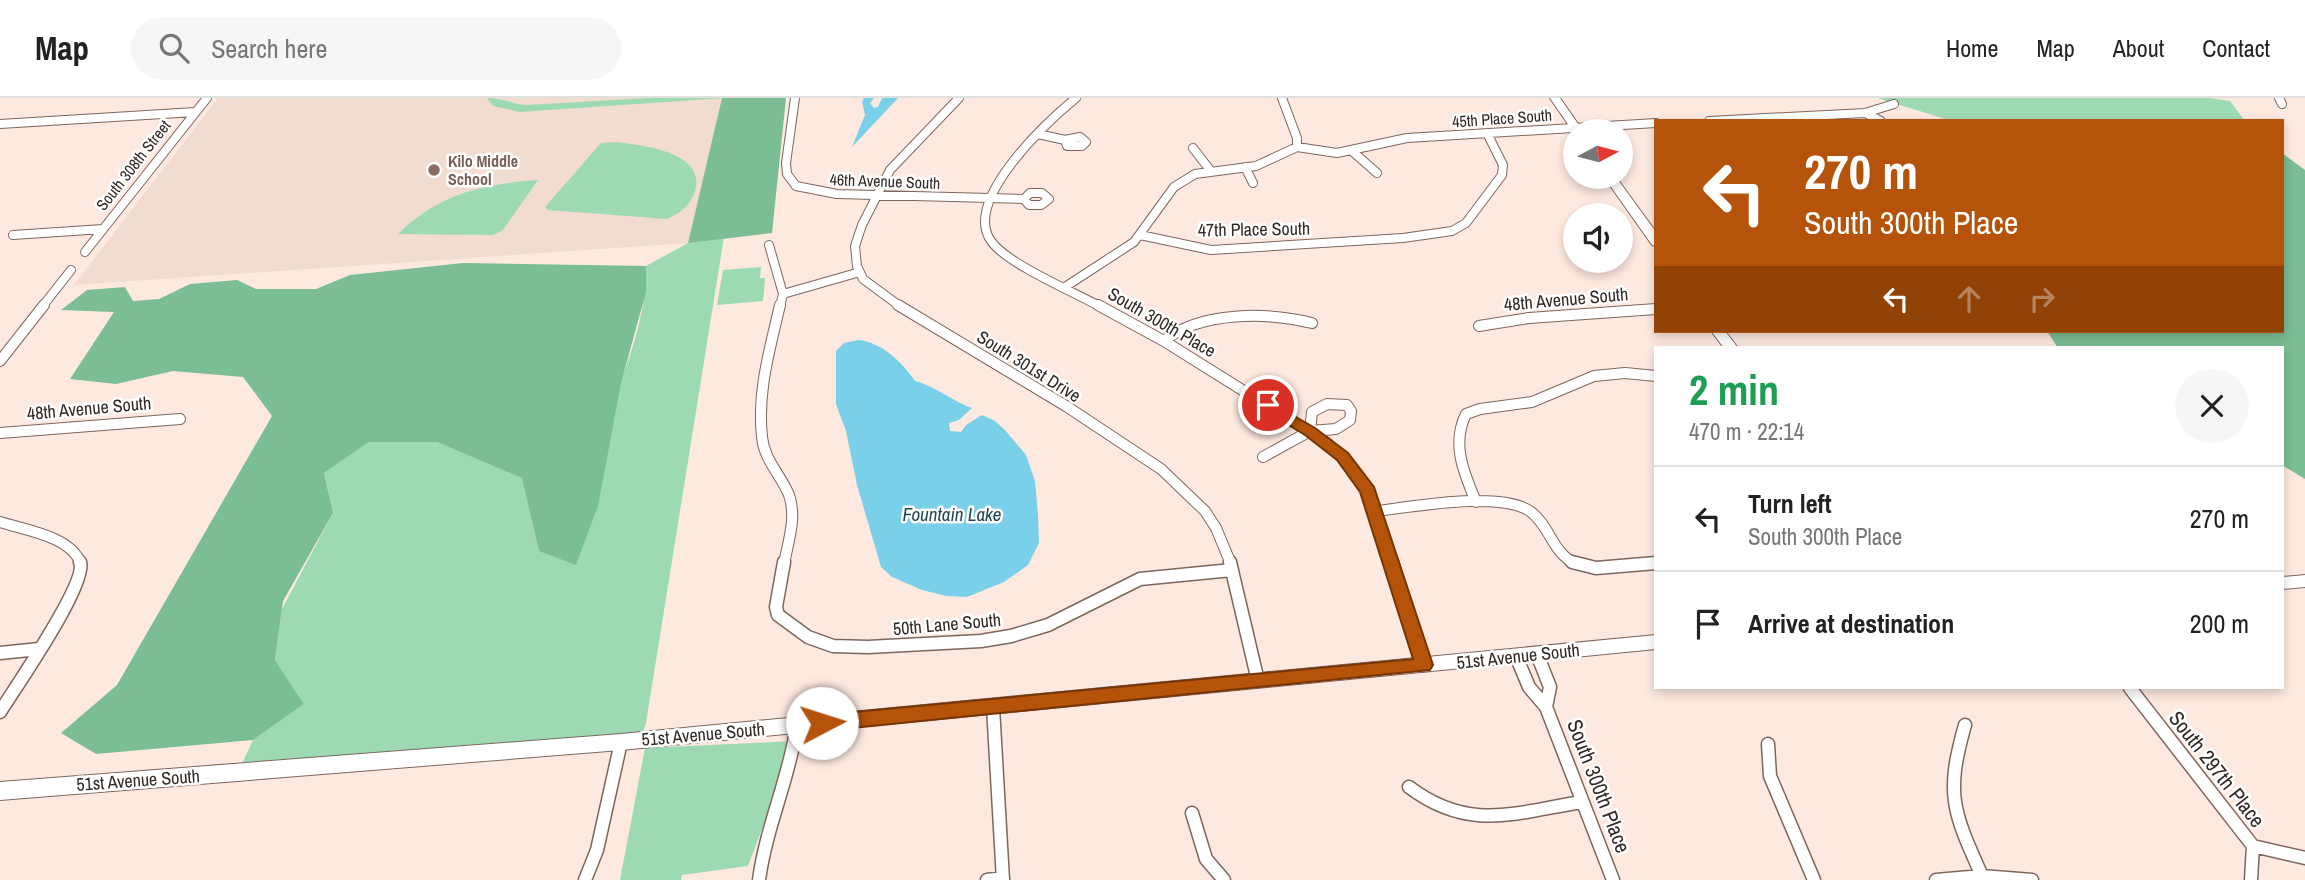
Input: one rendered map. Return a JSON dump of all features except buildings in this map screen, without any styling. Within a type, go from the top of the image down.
[{"type":"main road","points":[[1555,98],[1570,119]]},
{"type":"main road","points":[[1618,189],[1654,239]]},
{"type":"main road","points":[[2284,583],[2305,581]]},
{"type":"main road","name":"51st Avenue South","points":[[0,790],[621,742],[1654,642]]},
{"type":"street","name":"South 308th Street","points":[[85,252],[207,98]]},
{"type":"street","name":"46th Avenue South","points":[[795,98],[786,163],[791,181],[804,190],[874,196],[1024,199]]},
{"type":"street","points":[[769,245],[783,294],[860,272],[855,246],[874,196],[898,160],[959,98]]},
{"type":"street","points":[[990,198],[999,181],[1038,134],[1076,98]]},
{"type":"street","points":[[1065,287],[1125,249],[1140,235],[1179,182],[1210,170],[1264,163],[1297,147],[1296,134],[1282,98]]},
{"type":"street","points":[[1786,119],[1866,113],[1894,104]]},
{"type":"street","points":[[0,124],[195,112]]},
{"type":"street","points":[[1866,113],[1877,119]]},
{"type":"street","name":"45th Place South","points":[[1633,127],[1651,126]]},
{"type":"street","name":"45th Place South","points":[[1297,147],[1323,152],[1352,151],[1402,139],[1563,130]]},
{"type":"street","name":"47th Place South","points":[[1140,235],[1199,249],[1229,249],[1444,233],[1460,228],[1471,218],[1503,171],[1487,133]]},
{"type":"street","points":[[1038,134],[1065,140]]},
{"type":"street","points":[[1193,148],[1210,170]]},
{"type":"street","points":[[1352,151],[1377,173]]},
{"type":"street","points":[[1245,167],[1253,183]]},
{"type":"street","name":"South 300th Place","points":[[990,198],[986,225],[991,242],[1013,258],[1164,341],[1310,431],[1343,456],[1368,491],[1376,511],[1424,665]]},
{"type":"street","points":[[1642,223],[1654,222]]},
{"type":"street","points":[[13,235],[103,229]]},
{"type":"street","points":[[0,361],[71,270]]},
{"type":"street","name":"South 301st Drive","points":[[860,272],[879,293],[1144,457],[1196,499],[1214,526],[1232,570],[1258,681]]},
{"type":"street","name":"50th Lane South","points":[[783,294],[763,373],[760,413],[765,452],[790,499],[792,524],[777,598],[778,615],[791,627],[808,637],[833,646],[869,647],[999,639],[1062,619],[1133,581],[1157,576],[1232,570]]},
{"type":"street","name":"48th Avenue South","points":[[1479,326],[1529,318],[1654,309]]},
{"type":"street","points":[[1164,341],[1182,328],[1208,323],[1281,317],[1312,323]]},
{"type":"street","points":[[0,347],[11,346]]},
{"type":"street","points":[[1476,502],[1461,458],[1460,430],[1466,414],[1478,409],[1533,402],[1600,375],[1631,373],[1654,376]]},
{"type":"street","name":"48th Avenue South","points":[[0,433],[180,419]]},
{"type":"street","points":[[1263,457],[1310,431]]},
{"type":"street","points":[[1376,511],[1476,502],[1519,505],[1540,520],[1560,555],[1577,565],[1603,568],[1654,563]]},
{"type":"street","points":[[0,522],[63,543],[80,559],[82,567],[75,591],[0,712]]},
{"type":"street","points":[[0,653],[39,649]]},
{"type":"street","name":"South 300th Place","points":[[1536,654],[1550,687],[1546,707]]},
{"type":"street","name":"South 300th Place","points":[[1516,656],[1529,687],[1546,707],[1613,880]]},
{"type":"street","name":"South 297th Place","points":[[2131,689],[2253,846],[2251,880]]},
{"type":"street","points":[[987,880],[1003,879],[993,707]]},
{"type":"street","points":[[1965,725],[1956,759],[1953,794],[1965,840],[1982,876]]},
{"type":"street","points":[[760,880],[764,844],[790,769],[797,726]]},
{"type":"street","points":[[585,880],[597,850],[621,742]]},
{"type":"street","points":[[1768,744],[1770,776],[1814,880]]},
{"type":"street","points":[[1409,787],[1446,810],[1467,814],[1508,813],[1581,802]]},
{"type":"street","points":[[1192,813],[1199,846],[1214,873],[1224,880]]},
{"type":"street","points":[[2253,846],[2305,858]]},
{"type":"street","points":[[1936,880],[1982,876],[2032,880]]},
{"type":"shaded area","name":"Kilo Middle School","points":[[218,98],[722,98],[688,243],[74,285]]},
{"type":"green space","points":[[487,98],[526,105],[649,98],[725,98],[520,112],[493,106]]},
{"type":"green space","points":[[722,98],[786,98],[772,233],[688,243]]},
{"type":"green space","points":[[1877,98],[2211,98],[2230,101],[2244,119],[1945,119]]},
{"type":"green space","points":[[601,143],[641,145],[671,153],[683,160],[692,169],[696,180],[692,199],[680,212],[667,219],[548,210],[545,207]]},
{"type":"green space","points":[[2284,154],[2305,170],[2305,479],[2284,466],[2284,346],[2057,346],[2048,333],[2284,333]]},
{"type":"green space","points":[[538,180],[503,230],[493,235],[398,234],[413,220],[446,200],[498,184]]},
{"type":"green space","points":[[724,237],[646,723],[640,740],[238,772],[253,740],[304,704],[275,660],[282,609],[333,513],[324,473],[369,442],[437,442],[523,478],[539,551],[591,449],[623,374],[636,337],[644,301],[646,266],[688,243]]},
{"type":"green space","points":[[463,263],[646,266],[646,292],[621,383],[598,506],[576,565],[539,551],[522,478],[437,442],[369,442],[324,473],[333,513],[283,601],[275,660],[304,704],[253,740],[96,754],[61,733],[117,685],[272,416],[243,377],[173,371],[116,384],[70,379],[114,312],[61,310],[87,290],[125,287],[133,301],[159,299],[190,284],[237,280],[256,289],[316,289],[350,275]]},
{"type":"green space","points":[[761,267],[760,278],[765,278],[763,301],[717,305],[723,270]]},
{"type":"green space","points":[[795,741],[748,866],[682,875],[681,880],[620,880],[645,748]]},
{"type":"water","points":[[864,98],[874,98],[870,103],[874,108],[878,107],[882,98],[898,98],[852,147],[865,115],[862,102]]},
{"type":"water","name":"Fountain Lake","points":[[858,340],[891,354],[915,381],[972,408],[959,420],[949,423],[950,431],[961,432],[966,425],[982,415],[1005,430],[1026,455],[1035,481],[1039,543],[1028,565],[1004,582],[967,597],[946,596],[922,590],[892,577],[881,567],[857,485],[846,431],[836,404],[836,351],[844,343]]},
{"type":"place","name":"Kilo Middle School","points":[[434,170]]},
{"type":"route","points":[[822,723],[1424,665],[1368,491],[1343,456],[1310,431],[1268,405]]}]
